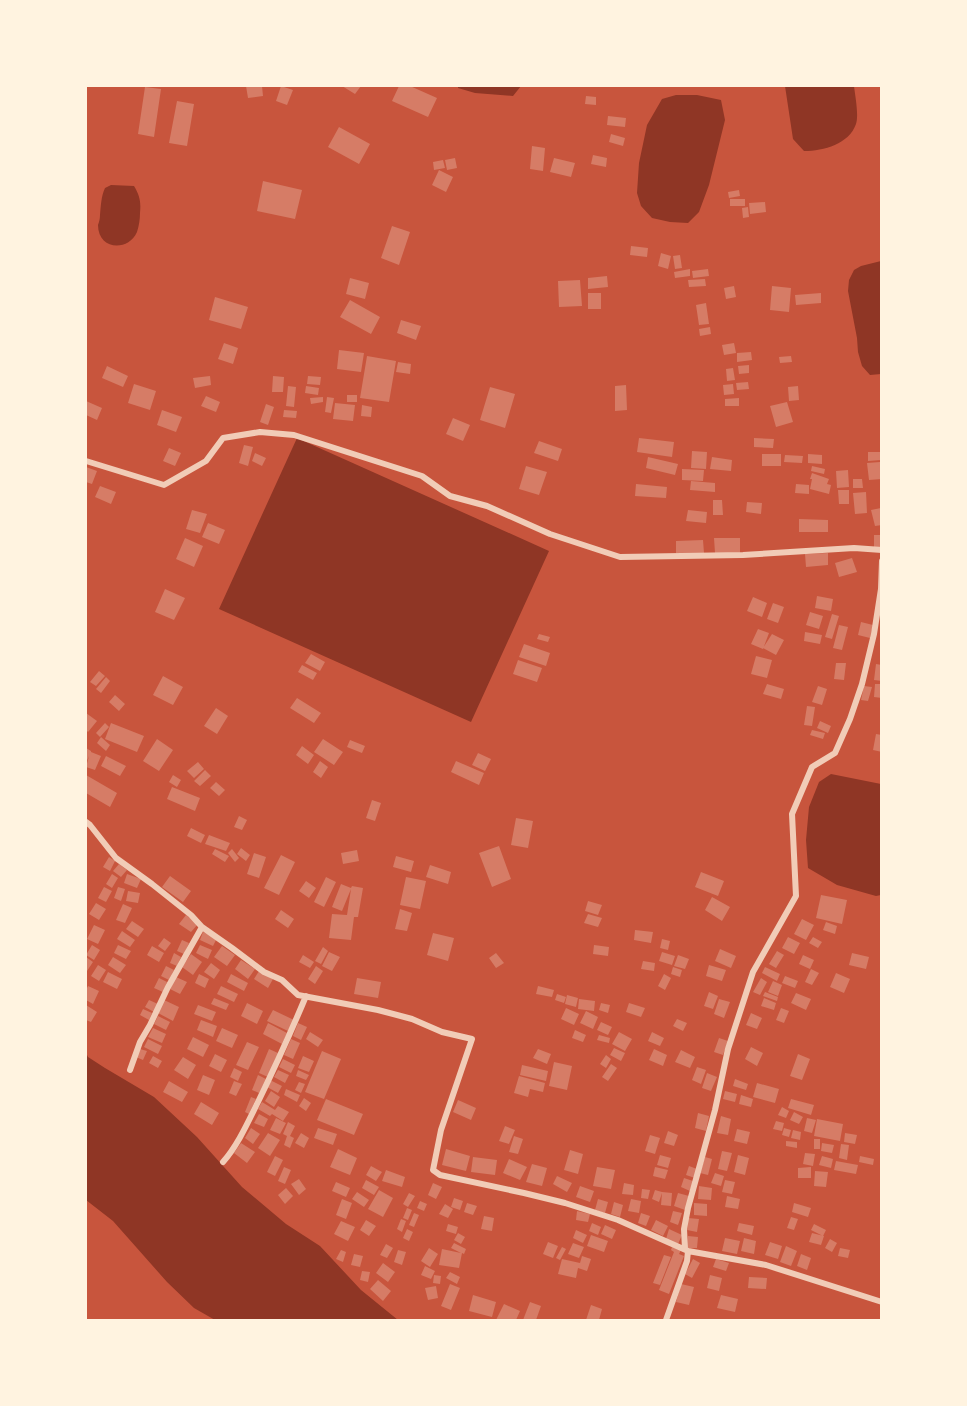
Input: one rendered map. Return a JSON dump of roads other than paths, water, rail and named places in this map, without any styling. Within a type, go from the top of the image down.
[{"type":"street","points":[[86,460],[164,485],[206,462],[222,438],[260,432],[294,435],[422,476],[450,495],[487,506],[550,534],[620,557],[743,555],[854,548],[882,550]]},
{"type":"street","points":[[666,1320],[687,1262],[684,1229],[688,1208],[715,1110],[728,1049],[753,972],[796,896],[792,813],[812,767],[835,753],[850,719],[874,634],[881,589],[882,561]]},
{"type":"street","points":[[86,822],[116,858],[191,915],[202,927],[264,972],[282,980],[298,995],[378,1010],[412,1019],[442,1032],[472,1039],[435,1152],[433,1170],[440,1175],[565,1203],[618,1220],[686,1250],[766,1265],[882,1302]]},
{"type":"street","points":[[130,1070],[140,1042],[202,927]]},
{"type":"street","points":[[223,1162],[240,1137],[252,1113],[306,996]]}]
